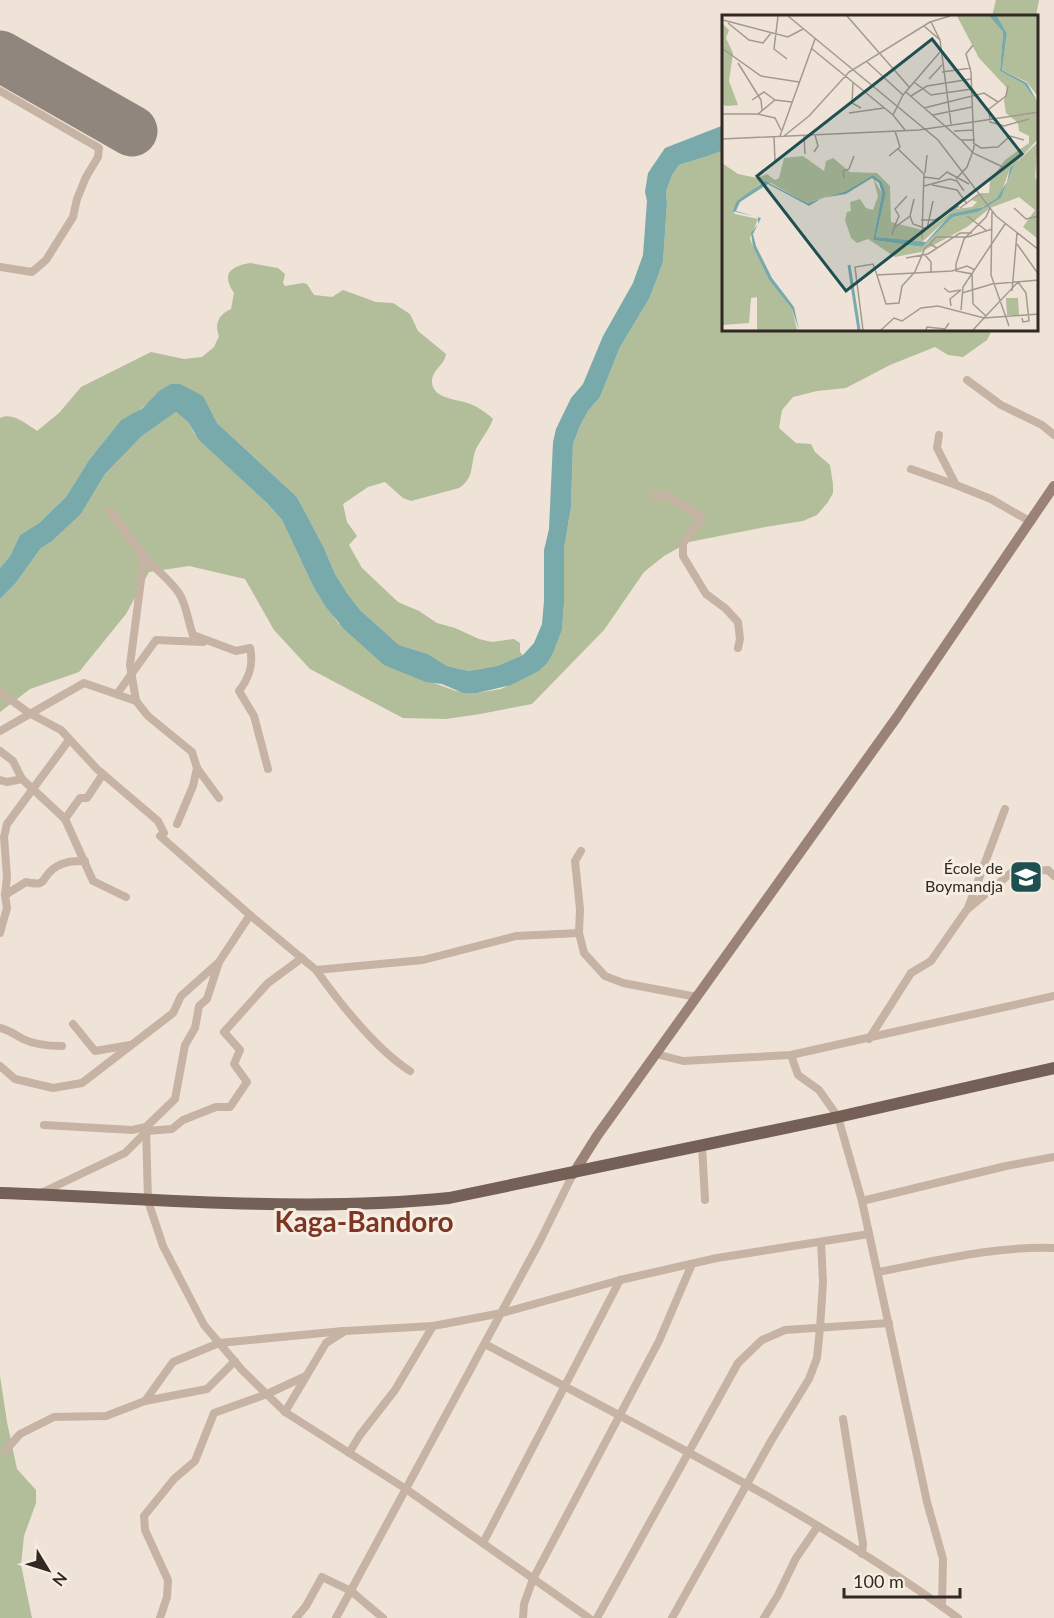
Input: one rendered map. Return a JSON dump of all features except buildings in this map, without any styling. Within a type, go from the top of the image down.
[{"type":"main road","points":[[0,1193],[148,1201],[402,1203],[449,1198],[573,1174],[1054,1068]]},
{"type":"street","points":[[0,91],[99,148],[98,157],[77,199],[73,217],[46,260],[32,272],[0,267]]},
{"type":"street","points":[[967,380],[1001,405],[1042,425],[1054,435]]},
{"type":"street","points":[[939,435],[936,448],[956,484]]},
{"type":"street","points":[[911,469],[991,499],[1031,522]]},
{"type":"street","points":[[336,1618],[502,1313],[573,1174],[597,1136],[897,717],[1054,486]]},
{"type":"street","points":[[653,494],[670,497],[702,518],[683,543],[683,556],[706,594],[725,608],[738,622],[740,639],[738,648]]},
{"type":"street","points":[[110,511],[144,557],[179,592],[193,635],[236,651],[250,648],[251,667],[239,691],[254,716],[268,769]]},
{"type":"street","points":[[144,557],[130,665],[136,700],[148,716],[192,752],[197,768],[219,798]]},
{"type":"street","points":[[117,694],[156,640],[210,642]]},
{"type":"street","points":[[0,731],[84,683],[136,700]]},
{"type":"street","points":[[0,692],[29,713],[61,730],[69,741],[103,774],[158,821],[162,835],[250,915],[316,970],[350,1014],[397,1063],[410,1071]]},
{"type":"street","points":[[0,933],[7,908],[4,837],[7,824],[69,741]]},
{"type":"street","points":[[0,751],[13,760],[22,779],[65,819],[93,881],[126,897]]},
{"type":"street","points":[[177,824],[193,786],[197,768]]},
{"type":"street","points":[[65,819],[80,798],[87,798],[103,774]]},
{"type":"street","points":[[0,780],[7,783],[22,779]]},
{"type":"street","points":[[968,908],[1005,809]]},
{"type":"street","points":[[0,819],[7,824]]},
{"type":"street","points":[[581,851],[575,861],[580,909],[579,933],[584,953],[605,976],[623,983],[697,997]]},
{"type":"street","points":[[5,895],[26,882],[38,885],[44,882],[51,871],[69,861],[85,861]]},
{"type":"street","points":[[869,1039],[911,973],[930,961],[968,908],[1012,872],[1048,870],[1054,876]]},
{"type":"street","points":[[0,1066],[15,1079],[53,1088],[82,1083],[173,1013],[181,996],[219,962],[250,915]]},
{"type":"street","points":[[316,970],[423,960],[516,936],[579,933]]},
{"type":"street","points":[[44,1125],[132,1130],[172,1129],[183,1120],[216,1107],[230,1107],[247,1082],[234,1064],[240,1050],[224,1032],[268,983],[302,958]]},
{"type":"street","points":[[37,1194],[125,1154],[175,1099],[184,1044],[195,1028],[199,1006],[207,999],[219,962]]},
{"type":"street","points":[[656,1054],[683,1061],[791,1055],[1054,996]]},
{"type":"street","points":[[73,1024],[95,1051],[132,1044]]},
{"type":"street","points":[[0,1028],[13,1032],[24,1040],[45,1046],[63,1046]]},
{"type":"street","points":[[791,1055],[798,1075],[819,1090],[838,1117],[862,1201],[927,1502],[943,1559],[942,1606]]},
{"type":"street","points":[[146,1129],[148,1201],[163,1246],[204,1324],[235,1361],[285,1412],[483,1542],[589,1618]]},
{"type":"street","points":[[702,1146],[705,1200]]},
{"type":"street","points":[[862,1201],[1006,1166],[1054,1157]]},
{"type":"street","points":[[145,1401],[173,1362],[219,1342],[433,1326],[502,1313],[620,1280],[717,1258],[870,1234]]},
{"type":"street","points":[[672,1618],[748,1486],[771,1441],[809,1379],[817,1358],[820,1328],[823,1282],[821,1242]]},
{"type":"street","points":[[878,1272],[970,1254],[1022,1247],[1054,1248]]},
{"type":"street","points":[[523,1618],[524,1604],[533,1579],[663,1332],[692,1264]]},
{"type":"street","points":[[483,1542],[620,1280]]},
{"type":"street","points":[[597,1618],[738,1363],[762,1340],[785,1330],[889,1323]]},
{"type":"street","points":[[349,1453],[395,1390],[433,1326]]},
{"type":"street","points":[[285,1412],[326,1343],[345,1331]]},
{"type":"street","points":[[485,1344],[819,1526],[958,1618]]},
{"type":"street","points":[[5,1451],[20,1434],[54,1418],[106,1416],[145,1401],[207,1389],[235,1361]]},
{"type":"street","points":[[160,1618],[167,1597],[168,1580],[145,1530],[144,1516],[174,1479],[195,1461],[214,1413],[267,1394],[307,1376]]},
{"type":"street","points":[[843,1419],[864,1544],[862,1554]]},
{"type":"street","points":[[764,1618],[796,1558],[819,1526]]},
{"type":"street","points":[[296,1618],[306,1606],[322,1577],[351,1591],[383,1618]]},
{"type":"green space","points":[[996,0],[1039,0],[1036,15],[992,15]]},
{"type":"green space","points":[[722,151],[722,332],[991,332],[987,340],[963,357],[948,355],[935,347],[890,365],[846,388],[817,391],[793,397],[782,410],[779,428],[796,443],[811,444],[815,452],[830,465],[833,493],[817,515],[803,521],[689,542],[664,556],[644,572],[604,630],[532,704],[446,719],[403,718],[310,669],[274,630],[245,579],[189,566],[149,572],[126,614],[79,672],[30,689],[0,712],[0,599],[15,584],[41,548],[51,542],[81,514],[105,474],[142,436],[176,412],[188,422],[194,433],[282,520],[313,586],[338,623],[409,674],[456,691],[477,693],[501,689],[539,671],[562,630],[564,549],[571,507],[573,444],[588,411],[600,397],[620,347],[649,299],[663,262],[666,192],[672,175],[679,165]]},
{"type":"green space","points":[[250,263],[278,268],[285,274],[283,283],[285,286],[307,284],[314,295],[332,297],[343,290],[376,302],[393,303],[410,314],[418,331],[446,354],[432,378],[436,392],[445,397],[468,403],[493,419],[476,449],[468,480],[459,488],[411,501],[403,498],[385,482],[368,487],[343,504],[347,522],[357,536],[349,545],[362,568],[398,602],[419,611],[437,623],[479,639],[492,642],[514,639],[520,643],[520,652],[523,655],[497,666],[469,671],[447,666],[428,654],[399,645],[360,610],[347,593],[335,574],[297,497],[217,423],[203,397],[150,402],[121,420],[89,460],[66,497],[39,523],[20,535],[10,556],[0,568],[0,418],[15,418],[37,431],[59,413],[81,387],[151,352],[184,359],[202,357],[214,347],[219,336],[217,327],[219,320],[231,309],[234,293],[228,281],[229,273],[237,267]]},
{"type":"green space","points":[[0,1376],[17,1469],[36,1490],[36,1503],[24,1536],[21,1565],[32,1618],[0,1618]]},
{"type":"water","points":[[722,126],[722,151],[679,165],[672,175],[666,192],[663,262],[649,299],[620,347],[600,397],[588,411],[573,444],[571,507],[564,549],[562,630],[552,655],[539,671],[511,685],[477,693],[463,693],[442,684],[426,682],[384,665],[343,628],[326,607],[313,586],[282,520],[267,503],[199,440],[188,422],[176,412],[142,436],[105,474],[81,514],[51,542],[41,548],[15,584],[0,599],[0,568],[10,556],[20,535],[39,523],[66,497],[89,460],[121,420],[143,408],[159,391],[171,384],[180,384],[203,396],[217,423],[297,497],[335,574],[347,593],[360,610],[399,645],[428,654],[447,666],[469,671],[497,666],[523,655],[534,643],[542,624],[544,550],[549,529],[553,442],[556,429],[571,398],[583,384],[603,336],[633,283],[643,255],[647,201],[645,192],[648,173],[665,148]]},
{"type":"runway","points":[[0,56],[132,131]]},
{"type":"place","name":"École de Boymandja","points":[[1026,877]]},
{"type":"district","name":"Kaga-Bandoro","points":[[364,1222]]}]
